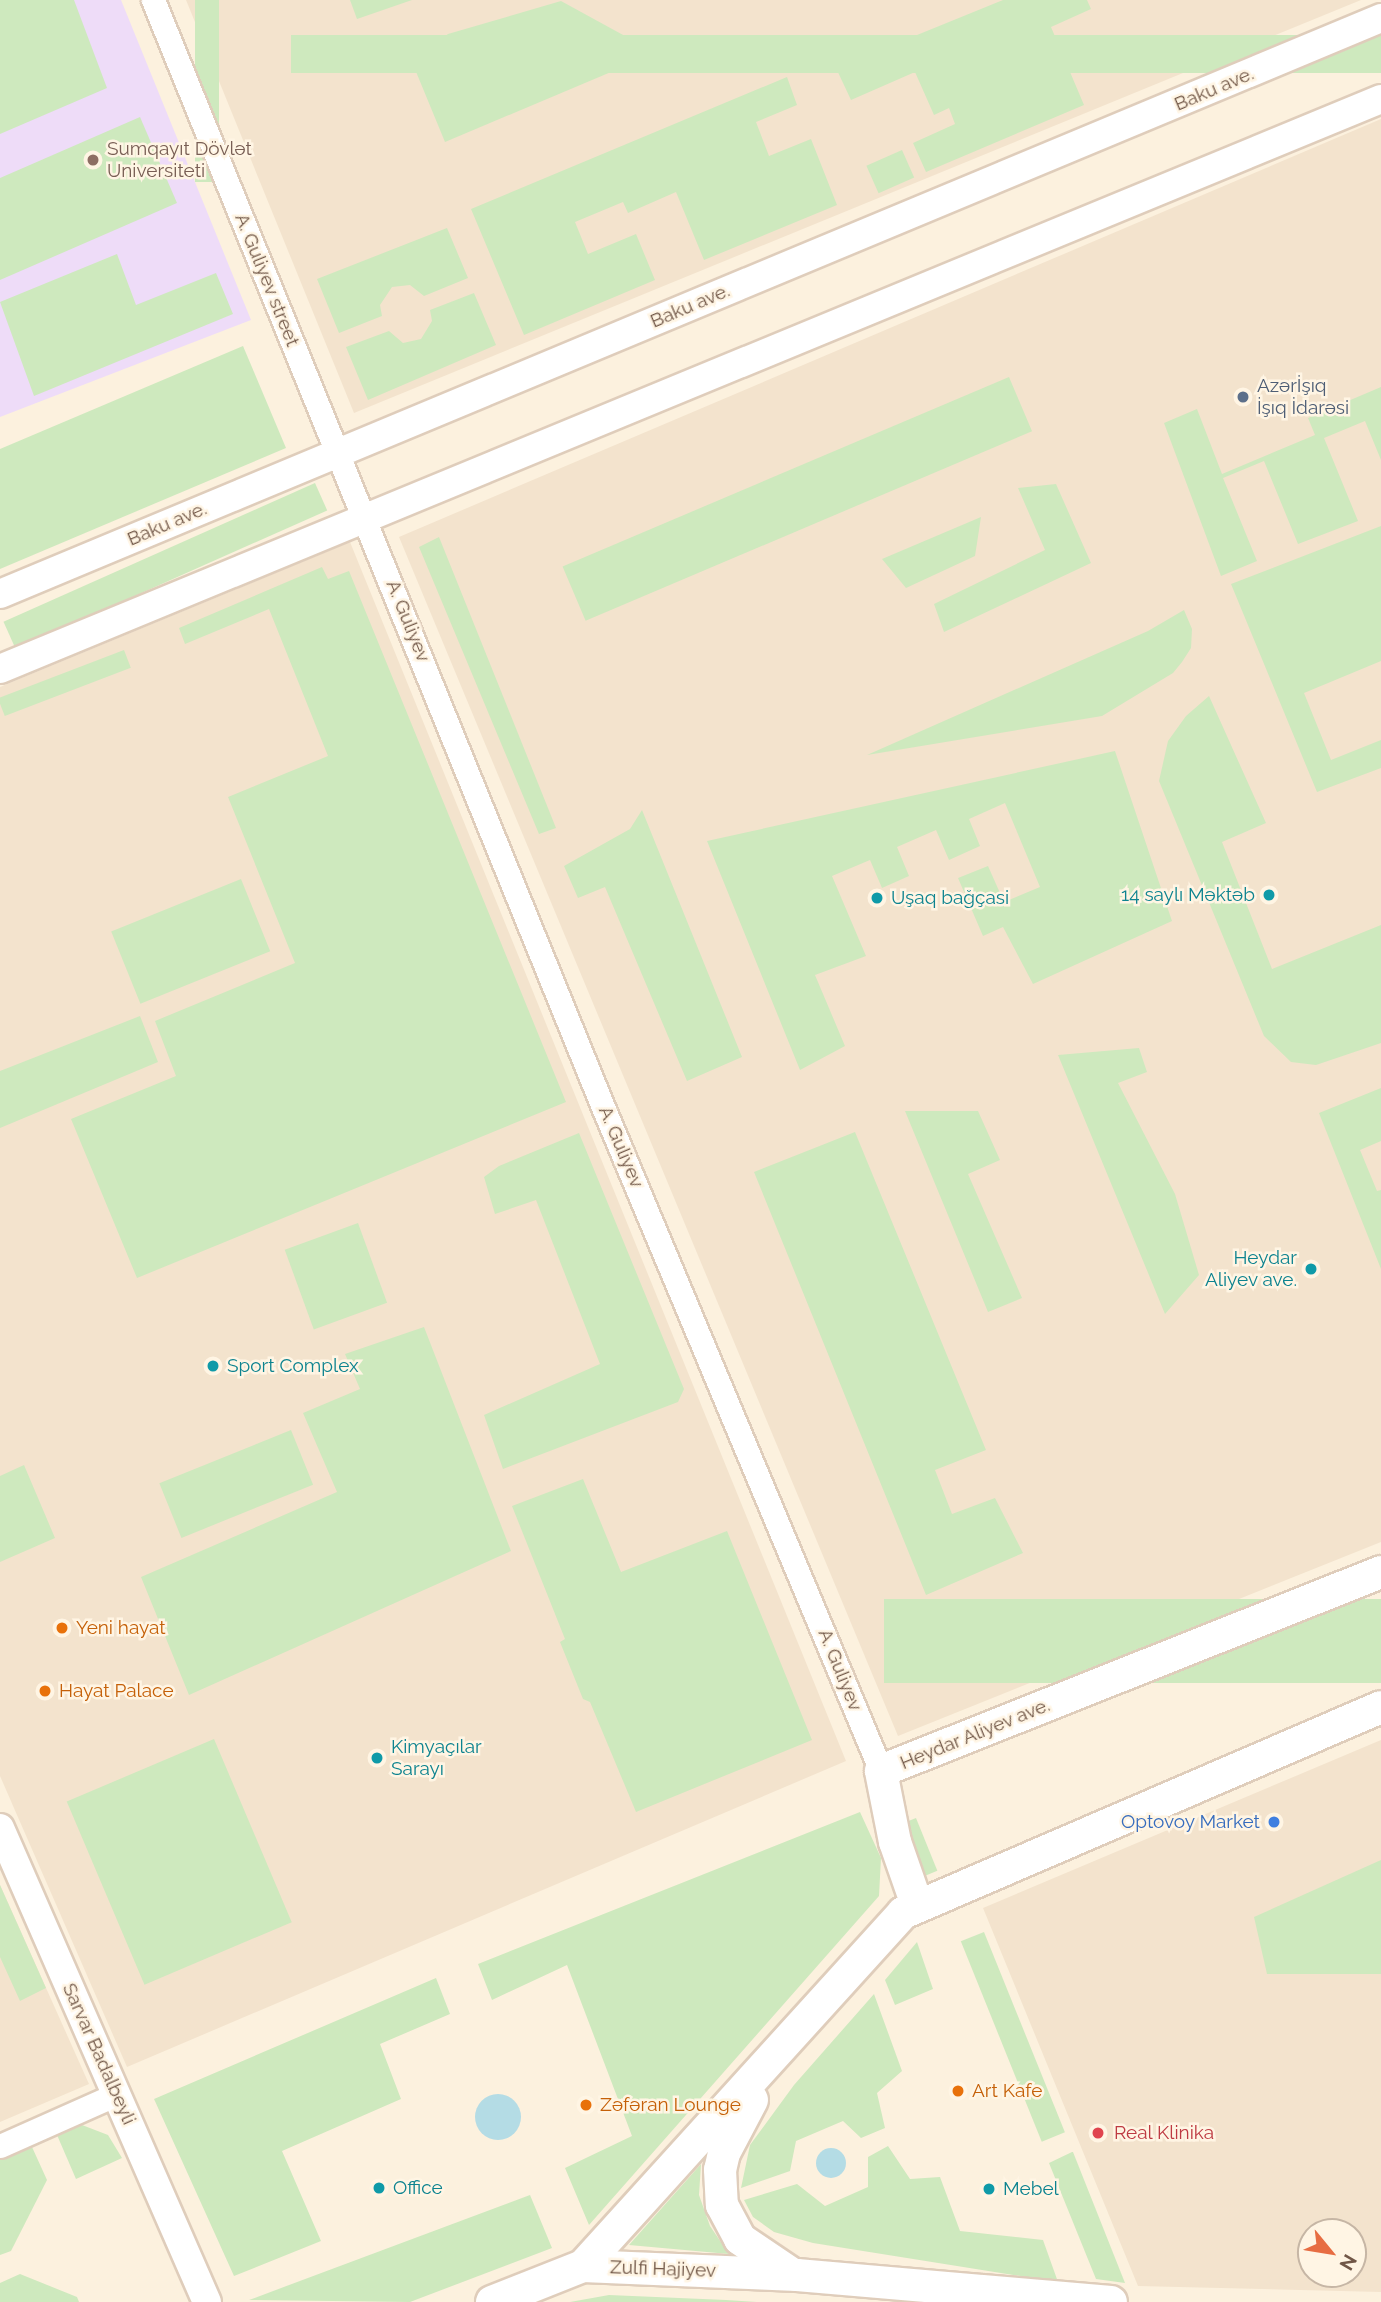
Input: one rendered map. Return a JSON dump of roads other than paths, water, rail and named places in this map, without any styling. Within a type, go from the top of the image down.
[{"type":"main road","name":"Heydar Aliyev ave.","points":[[881,1771],[1381,1572]]},
{"type":"main road","points":[[583,2266],[782,2047],[883,1930],[917,1905],[1381,1707]]},
{"type":"main road","points":[[881,1771],[895,1842],[917,1905]]},
{"type":"main road","points":[[782,2047],[724,2153],[719,2190],[729,2225],[740,2239],[773,2264],[797,2275]]},
{"type":"main road","name":"Zulfi Hajiyev","points":[[492,2302],[583,2266],[797,2275],[840,2280]]},
{"type":"main road","points":[[840,2280],[884,2293],[895,2302]]},
{"type":"main road","points":[[840,2280],[1111,2302]]},
{"type":"street","name":"A. Guliyev street","points":[[153,0],[368,520]]},
{"type":"street","name":"Baku ave.","points":[[0,594],[1381,18]]},
{"type":"street","points":[[0,669],[368,520],[1381,99]]},
{"type":"street","name":"A. Guliyev","points":[[368,520],[603,1107],[881,1771]]},
{"type":"street","name":"Sarvar Badalbeyli","points":[[0,1828],[203,2290],[215,2302]]},
{"type":"street","points":[[0,2146],[117,2094]]},
{"type":"water","points":[[498,2094],[514,2101],[521,2117],[514,2133],[498,2140],[482,2133],[475,2117],[482,2101]]},
{"type":"water","points":[[831,2148],[842,2152],[846,2163],[842,2174],[831,2178],[820,2174],[816,2163],[820,2152]]},
{"type":"place","name":"Sumqayıt Dövlət Universiteti","points":[[93,160]]},
{"type":"place","name":"Azərİşıq İşıq İdarəsi","points":[[1243,397]]},
{"type":"place","name":"14 saylı Məktəb","points":[[1269,895]]},
{"type":"place","name":"Uşaq bağçasi","points":[[877,898]]},
{"type":"place","name":"Heydar Aliyev ave.","points":[[1311,1269]]},
{"type":"place","name":"Sport Complex","points":[[213,1366]]},
{"type":"place","name":"Yeni hayat","points":[[62,1628]]},
{"type":"place","name":"Hayat Palace","points":[[45,1691]]},
{"type":"place","name":"Kimyaçılar Sarayı","points":[[377,1758]]},
{"type":"place","name":"Optovoy Market","points":[[1274,1822]]},
{"type":"place","name":"Art Kafe","points":[[958,2091]]},
{"type":"place","name":"Zәfәran Lounge","points":[[586,2105]]},
{"type":"place","name":"Real Klinika","points":[[1098,2133]]},
{"type":"place","name":"Office","points":[[379,2188]]},
{"type":"place","name":"Mebel","points":[[989,2189]]}]
